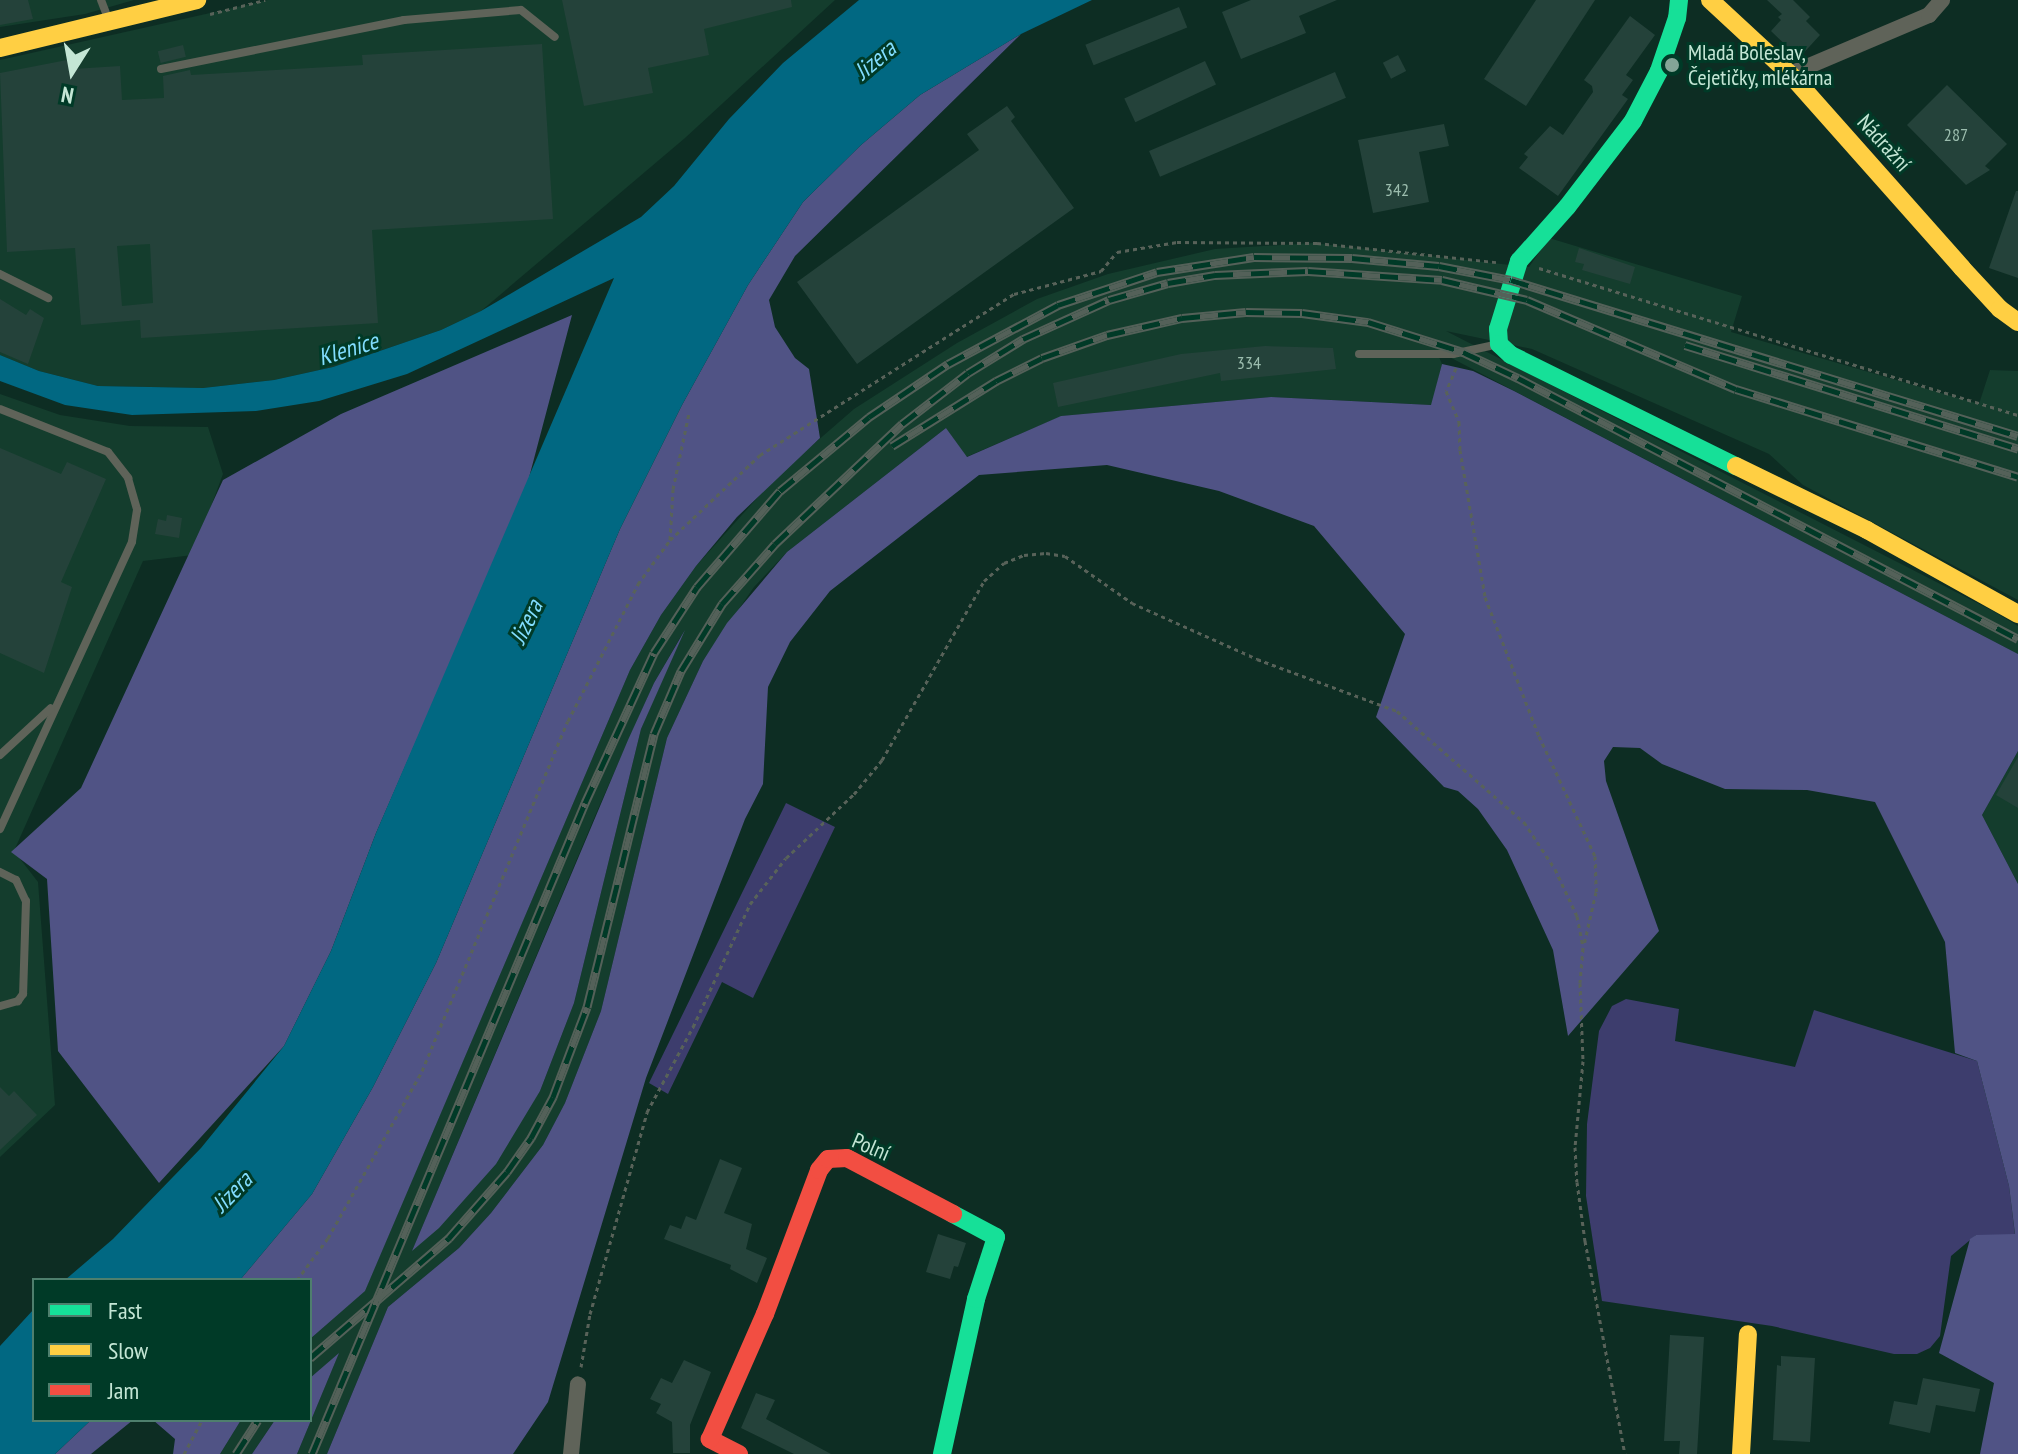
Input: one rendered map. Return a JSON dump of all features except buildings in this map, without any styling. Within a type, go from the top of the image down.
[{"type":"street","points":[[1679,0],[1677,18],[1659,71],[1633,121],[1567,207],[1519,261],[1498,329],[1499,344],[1511,355],[1867,530],[2018,614]]},
{"type":"street","name":"Nádražní","points":[[1710,0],[1790,74],[1962,268],[2000,309],[2018,322]]},
{"type":"street","points":[[1790,74],[1929,15],[1942,0]]},
{"type":"street","points":[[0,48],[109,23],[198,9]]},
{"type":"street","name":"Polní","points":[[739,1454],[710,1439],[765,1314],[819,1170],[828,1159],[837,1157],[847,1158],[996,1237],[976,1299],[942,1454]]},
{"type":"street","points":[[1741,1454],[1748,1334]]},
{"type":"street","points":[[571,1454],[578,1384]]},
{"type":"lane","points":[[101,0],[109,23]]},
{"type":"lane","points":[[517,0],[521,10],[555,37]]},
{"type":"lane","points":[[161,69],[404,20],[521,10]]},
{"type":"lane","points":[[0,274],[48,298]]},
{"type":"lane","points":[[1359,354],[1453,354],[1499,344]]},
{"type":"lane","points":[[0,409],[108,452],[128,478],[137,510],[132,542],[0,829]]},
{"type":"lane","points":[[0,755],[55,705]]},
{"type":"lane","points":[[0,872],[16,880],[26,901],[23,994],[18,1001],[0,1006]]},
{"type":"path","points":[[198,9],[265,0]]},
{"type":"path","points":[[298,1278],[328,1238],[422,1071],[568,721],[638,584],[670,540],[760,455],[1014,294],[1101,271],[1117,252],[1177,242],[1317,243],[1494,262],[1519,261],[2018,415]]},
{"type":"path","points":[[1453,354],[1459,362],[1446,391],[1459,422],[1460,450],[1485,597],[1539,736],[1595,856],[1596,892],[1583,948],[1580,995],[1583,1061],[1575,1147],[1585,1241],[1625,1454]]},
{"type":"path","points":[[670,540],[673,489],[689,413]]},
{"type":"path","points":[[578,1384],[590,1314],[647,1112],[693,1027],[750,904],[786,858],[854,794],[882,760],[984,581],[1004,563],[1024,555],[1046,553],[1065,556],[1132,603],[1296,675],[1397,711],[1524,822],[1555,869],[1577,916],[1583,948]]},
{"type":"path","points":[[184,1454],[201,1422]]},
{"type":"shaded area","points":[[0,0],[134,0],[85,14],[0,27]]},
{"type":"shaded area","points":[[268,0],[835,0],[685,138],[481,311],[441,330],[333,367],[274,380],[203,388],[98,386],[39,371],[0,355],[0,60]]},
{"type":"shaded area","points":[[1021,34],[795,256],[769,300],[775,327],[795,358],[809,369],[820,438],[737,517],[661,615],[630,670],[365,1291],[312,1337],[312,1278],[242,1278],[312,1194],[373,1087],[436,963],[620,529],[682,405],[748,285],[803,202],[861,145],[920,95]]},
{"type":"shaded area","points":[[1549,238],[1742,296],[1731,332],[1979,404],[1990,370],[2018,371],[2018,600],[1803,485],[1769,454],[1532,349],[1446,331],[1993,611],[2018,626],[2018,654],[1436,350],[1442,364],[1432,405],[1271,397],[1062,416],[966,457],[946,428],[787,552],[754,587],[703,661],[667,738],[601,1011],[565,1103],[543,1145],[491,1213],[459,1248],[388,1307],[327,1454],[297,1454],[338,1355],[312,1376],[312,1337],[365,1290],[630,670],[661,615],[696,566],[777,476],[854,409],[957,343],[1037,299],[1108,274],[1215,249],[1313,243],[1529,267]],"holes":[[[681,636],[641,729],[574,1003],[540,1091],[413,1249],[598,809],[654,683]]]},
{"type":"shaded area","points":[[572,315],[526,489],[376,833],[331,951],[284,1046],[159,1183],[58,1051],[47,879],[11,852],[81,788],[223,480],[341,414]]},
{"type":"shaded area","points":[[1442,364],[1473,371],[1514,391],[2018,654],[2018,751],[1982,815],[2018,884],[2018,1454],[1980,1454],[1994,1383],[1939,1353],[1970,1239],[1976,1235],[2015,1234],[2009,1186],[1977,1061],[1955,1053],[1945,942],[1875,802],[1807,790],[1725,789],[1662,764],[1640,748],[1613,747],[1604,761],[1606,781],[1659,931],[1568,1036],[1553,950],[1507,850],[1478,809],[1458,791],[1444,787],[1376,717],[1405,634],[1314,526],[1219,491],[1107,465],[979,475],[830,591],[790,642],[768,687],[763,784],[745,819],[646,1078],[548,1402],[513,1454],[327,1454],[388,1307],[459,1248],[491,1213],[543,1145],[565,1103],[601,1011],[667,738],[703,661],[727,623],[787,552],[946,428],[967,457],[1061,416],[1271,397],[1431,405]]},
{"type":"shaded area","points":[[0,394],[60,415],[130,426],[208,427],[223,474],[193,555],[143,561],[14,851],[38,882],[55,1105],[0,1157]]},
{"type":"shaded area","points":[[685,630],[641,729],[574,1003],[540,1091],[496,1164],[439,1228],[412,1251],[628,740],[654,683]]},
{"type":"shaded area","points":[[2018,751],[2018,884],[1982,815]]},
{"type":"shaded area","points":[[786,803],[835,827],[753,998],[722,982],[668,1094],[649,1083]]},
{"type":"shaded area","points":[[1626,999],[1679,1009],[1675,1041],[1795,1067],[1814,1010],[1977,1061],[2009,1186],[2015,1235],[1976,1235],[1951,1256],[1940,1336],[1930,1348],[1917,1354],[1894,1354],[1772,1326],[1602,1301],[1586,1196],[1587,1124],[1599,1031],[1612,1006]]},
{"type":"shaded area","points":[[339,1353],[312,1418],[312,1376]]},
{"type":"shaded area","points":[[89,1422],[131,1422],[91,1454],[55,1454]]},
{"type":"shaded area","points":[[155,1422],[240,1422],[220,1454],[173,1454],[175,1439]]},
{"type":"shaded area","points":[[240,1422],[274,1422],[252,1454],[220,1454]]},
{"type":"shaded area","points":[[274,1422],[310,1422],[297,1454],[252,1454]]},
{"type":"water","name":"Jizera","points":[[859,0],[1092,0],[1021,34],[920,95],[861,145],[803,202],[748,285],[682,405],[620,529],[436,963],[373,1087],[312,1194],[242,1278],[67,1278],[113,1239],[201,1148],[284,1046],[331,951],[376,833],[614,278],[407,374],[319,401],[256,411],[132,415],[65,405],[0,381],[0,355],[39,371],[98,386],[203,388],[274,380],[333,367],[441,330],[481,311],[641,217],[674,186],[729,119],[783,63]]},
{"type":"water","points":[[32,1311],[32,1422],[89,1422],[55,1454],[0,1454],[0,1346]]},
{"type":"railway","points":[[312,1454],[585,803],[654,653],[697,587],[780,491],[869,417],[948,364],[1058,305],[1157,272],[1254,257],[1352,258],[1439,266],[1511,280],[2018,436]]},
{"type":"railway","points":[[312,1356],[449,1238],[507,1172],[531,1138],[553,1097],[587,1007],[654,734],[681,671],[722,604],[775,544],[902,424],[968,373],[1023,339],[1109,300],[1168,283],[1215,275],[1308,271],[1442,280],[1527,300],[1736,389],[2018,477]]},
{"type":"railway","points":[[892,446],[996,381],[1042,358],[1107,335],[1182,318],[1246,312],[1302,313],[1368,322],[1463,352],[1518,378],[2018,639]]},
{"type":"railway","points":[[1685,345],[2018,449]]},
{"type":"railway","points":[[236,1454],[257,1422]]},
{"type":"traffic: fast","points":[[1679,0],[1677,18],[1659,71],[1633,121],[1567,207],[1519,261],[1498,329],[1499,344],[1511,355],[1736,466]]},
{"type":"traffic: fast","points":[[942,1454],[976,1299],[996,1237],[953,1214]]},
{"type":"traffic: slow","points":[[0,48],[197,0]]},
{"type":"traffic: slow","points":[[1710,0],[1790,74],[1962,268],[2000,309],[2018,322]]},
{"type":"traffic: slow","points":[[1736,466],[1867,530],[2018,614]]},
{"type":"traffic: slow","points":[[1741,1454],[1748,1334]]},
{"type":"traffic: jam","points":[[739,1454],[710,1439],[765,1314],[819,1170],[828,1159],[847,1158],[953,1214]]},
{"type":"place","name":"Mladá Boleslav, Čejetičky, mlékárna","points":[[1672,65]]},
{"type":"water label","name":"Klenice","points":[[348,349]]}]
